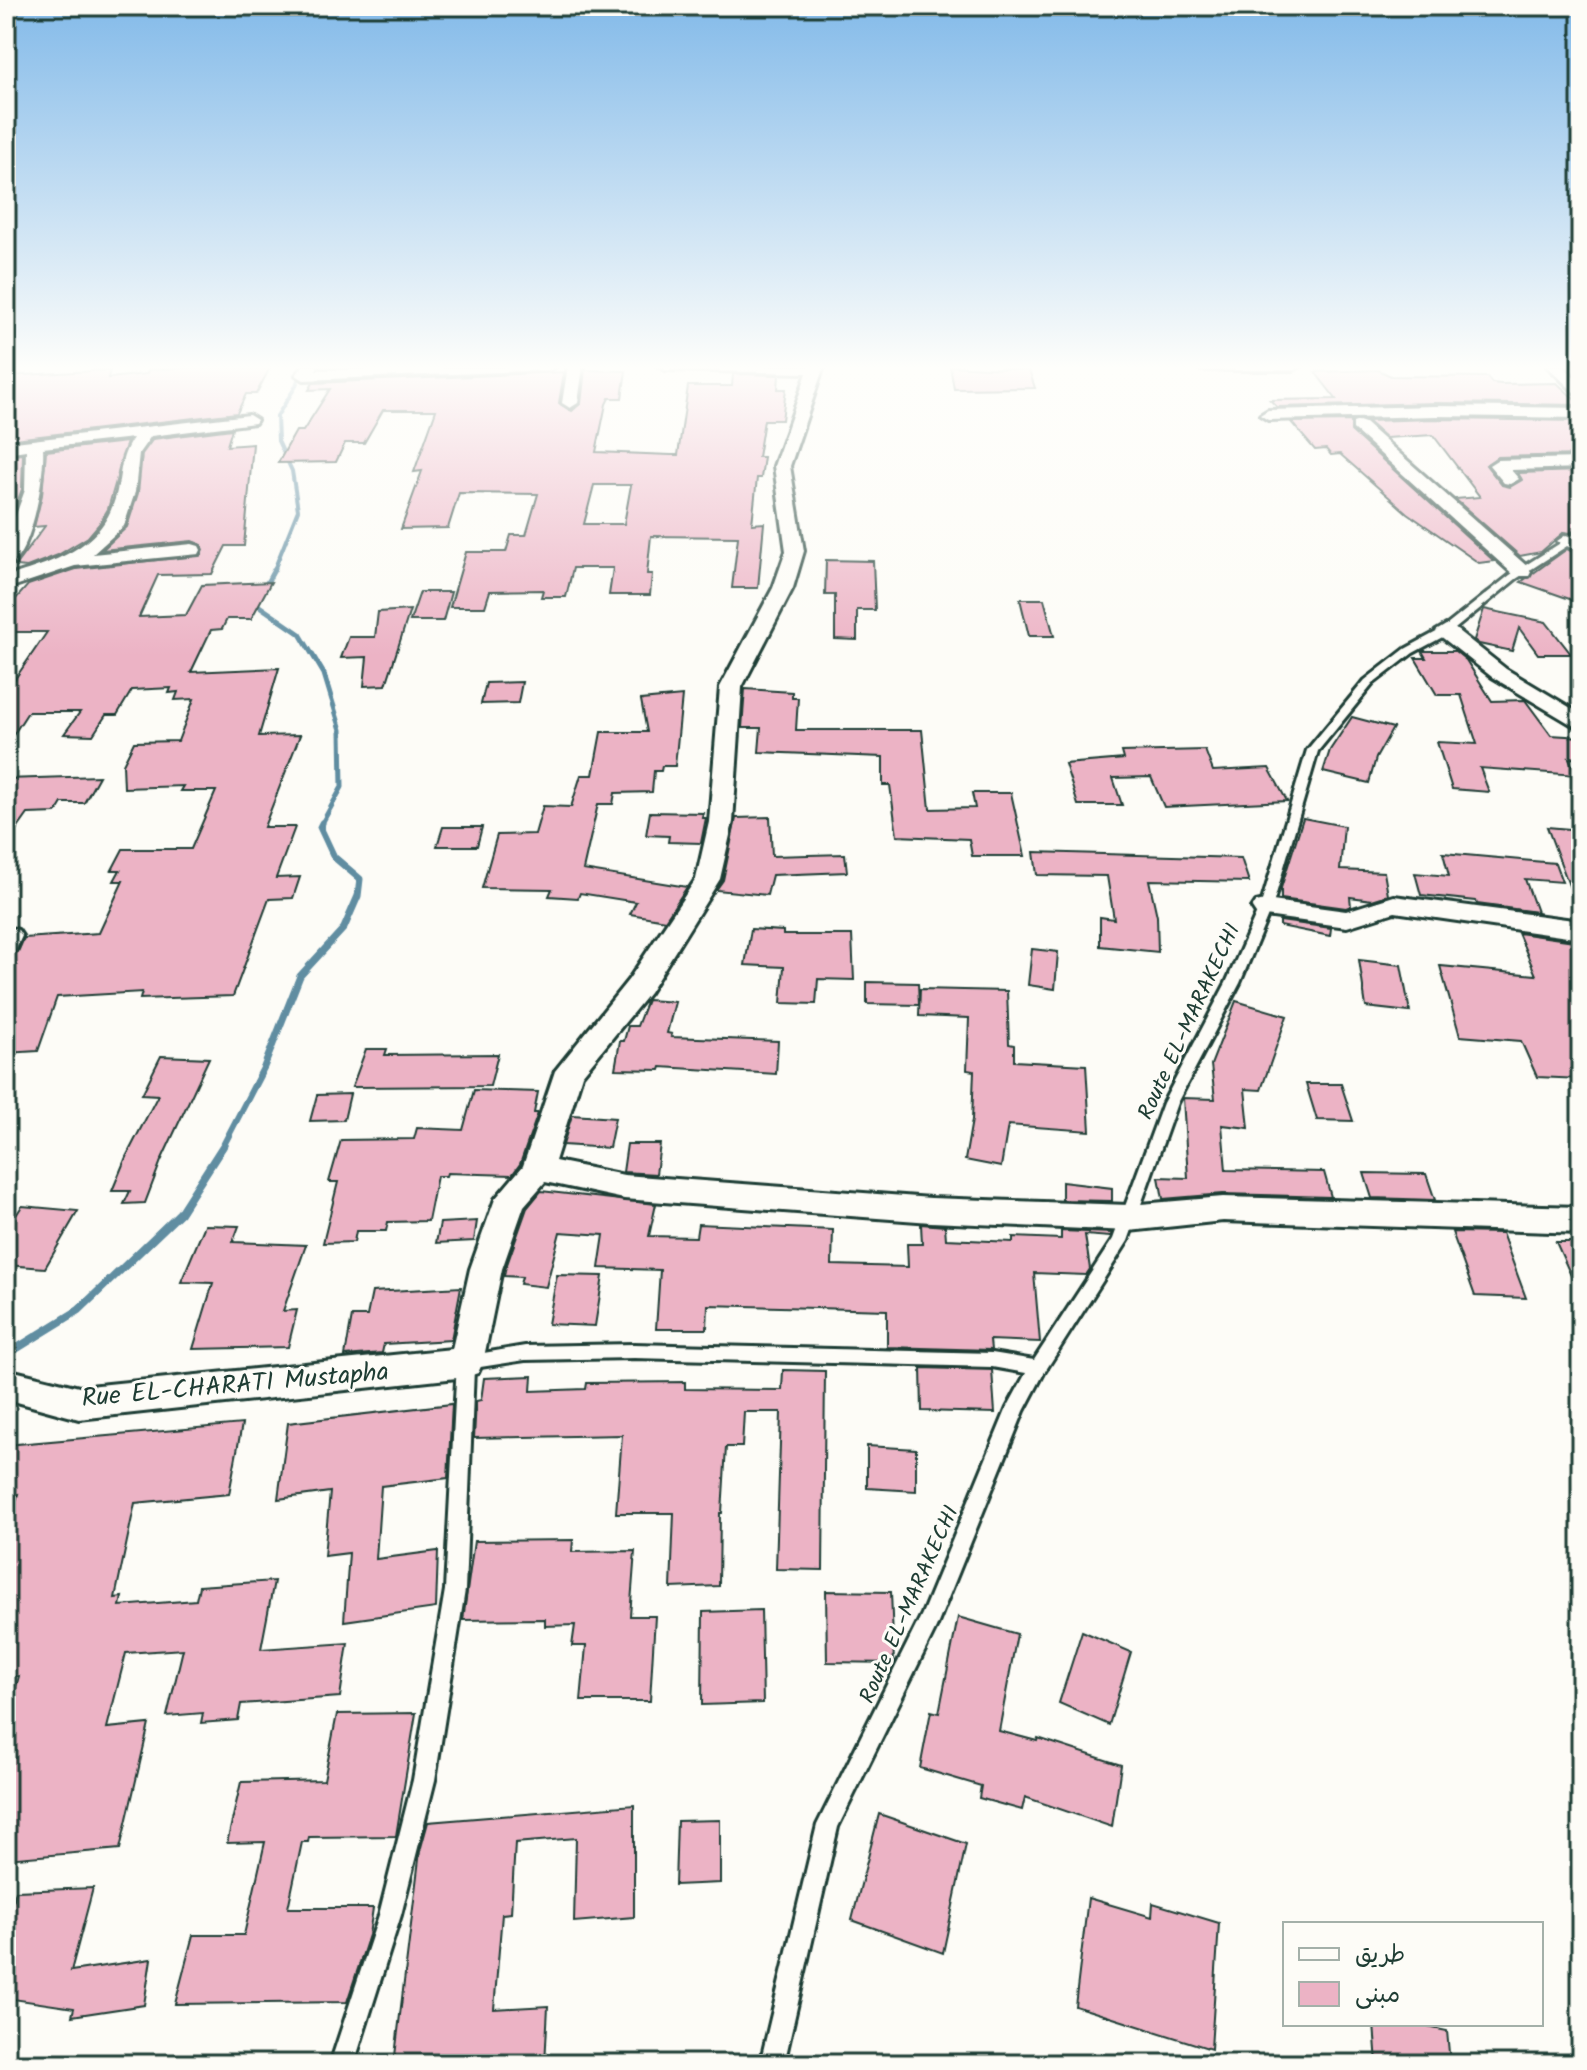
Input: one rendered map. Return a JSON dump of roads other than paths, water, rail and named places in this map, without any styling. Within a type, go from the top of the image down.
[{"type":"street","points":[[6,561],[31,506],[37,463]]},
{"type":"street","points":[[73,561],[115,526],[126,492],[130,463]]},
{"type":"street","points":[[466,1362],[486,1269],[511,1199],[526,1186],[537,1169],[569,1071],[639,986],[708,879],[721,822],[731,687],[783,588],[795,551],[783,463]]},
{"type":"street","points":[[1400,463],[1522,572]]},
{"type":"street","points":[[1510,479],[1497,465],[1581,463]]},
{"type":"street","points":[[6,583],[73,561],[192,550]]},
{"type":"street","points":[[1446,631],[1499,673],[1581,723]]},
{"type":"street","points":[[1265,908],[1347,919],[1394,904],[1581,930]]},
{"type":"street","points":[[6,936],[9,936],[6,945]]},
{"type":"street","points":[[537,1169],[624,1187],[931,1210],[1129,1218],[1223,1209],[1581,1220]]},
{"type":"street","name":"Rue EL-CHARATI Mustapha","points":[[6,1384],[79,1403],[466,1362]]},
{"type":"lane","name":"Route EL-MARAKECHI","points":[[772,2064],[828,1825],[929,1621],[1016,1408],[1038,1368],[1120,1241],[1170,1103],[1233,983],[1265,908],[1313,750],[1369,682],[1409,651],[1446,631],[1522,572],[1576,540]]},
{"type":"lane","points":[[342,2064],[390,1915],[424,1780],[455,1590],[466,1362],[525,1353],[634,1351],[992,1360],[1038,1368]]},
{"type":"waterway","points":[[274,569],[298,510],[288,463]]},
{"type":"waterway","points":[[263,590],[274,569]]},
{"type":"waterway","points":[[257,601],[255,603],[300,634],[324,674],[341,730],[342,787],[321,825]]},
{"type":"waterway","points":[[222,1148],[264,1067],[300,976],[344,928],[358,896],[360,879],[334,857],[321,825]]},
{"type":"waterway","points":[[6,1355],[79,1310],[180,1213],[223,1146]]}]
